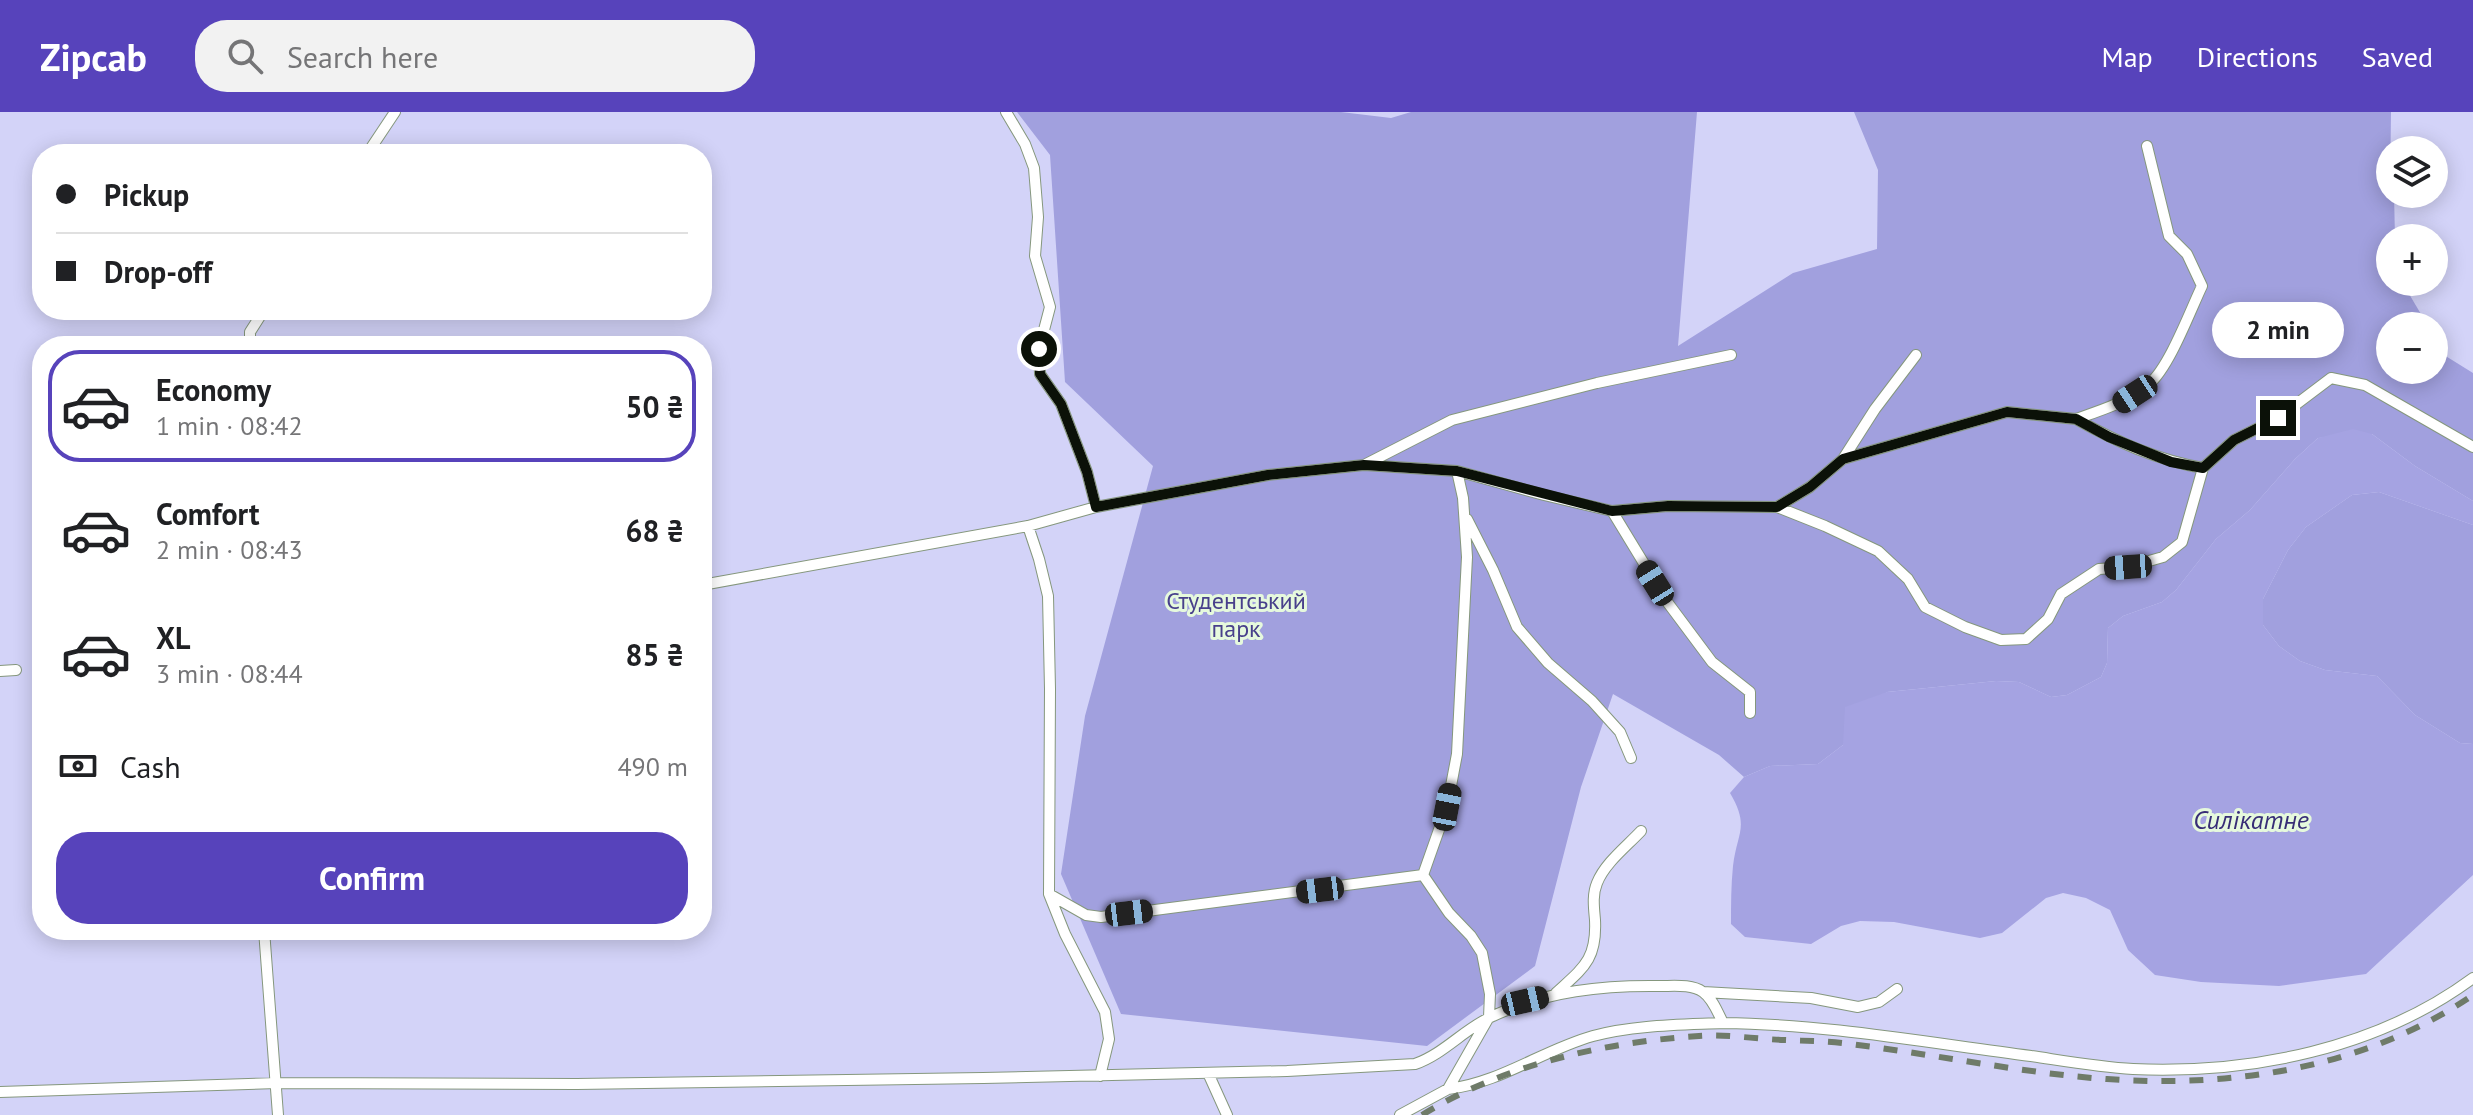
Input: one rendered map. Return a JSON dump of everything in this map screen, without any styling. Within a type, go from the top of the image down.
[{"type":"lane","points":[[374,144],[395,112]]},
{"type":"lane","points":[[1006,112],[1025,144],[1034,168],[1038,217],[1035,256],[1050,307],[1039,349],[1040,374],[1061,404],[1087,472],[1096,507]]},
{"type":"lane","points":[[2076,419],[2118,404],[2151,383],[2178,340],[2202,286],[2187,254],[2169,236],[2147,146]]},
{"type":"lane","points":[[1364,465],[1452,420],[1597,383],[1731,355]]},
{"type":"lane","points":[[1777,507],[1810,487],[1843,459],[1875,409],[1916,355]]},
{"type":"lane","points":[[712,583],[1028,526],[1096,507],[1268,475],[1364,465],[1457,471],[1612,511],[1668,506],[1777,507],[1878,551],[1908,579],[1925,607],[1965,627],[2001,640],[2026,639],[2048,619],[2061,594],[2099,569],[2128,567],[2163,557],[2182,542],[2203,468],[2234,440],[2278,418],[2331,378],[2365,385],[2473,447]]},
{"type":"lane","points":[[1843,459],[2007,412],[2076,419],[2109,437],[2171,462],[2203,468]]},
{"type":"lane","points":[[1423,875],[1447,807],[1457,754],[1467,557],[1457,471]]},
{"type":"lane","points":[[1612,511],[1668,603],[1712,662],[1750,692],[1750,713]]},
{"type":"lane","points":[[1464,514],[1493,570],[1517,627],[1548,663],[1592,701],[1620,732],[1631,758]]},
{"type":"lane","points":[[1028,526],[1048,596],[1049,894],[1065,934],[1105,1012],[1109,1039],[1100,1076]]},
{"type":"lane","points":[[0,671],[16,670]]},
{"type":"lane","points":[[1555,995],[1581,970],[1594,951],[1593,901],[1596,885],[1606,867],[1641,831]]},
{"type":"lane","points":[[1049,894],[1086,915],[1101,917],[1423,875]]},
{"type":"lane","points":[[1423,875],[1482,953],[1490,994],[1489,1017],[1448,1089]]},
{"type":"lane","points":[[264,940],[278,1115]]},
{"type":"lane","points":[[1400,1115],[1448,1089],[1472,1086],[1593,1036],[1656,1027],[1723,1023],[1823,1030],[2131,1069],[2185,1069],[2303,1056],[2395,1025],[2473,978]]},
{"type":"lane","points":[[0,1092],[277,1083],[577,1084],[1100,1076],[1415,1064],[1428,1059],[1489,1017],[1525,1001],[1576,989],[1691,987],[1703,992],[1811,998],[1858,1007],[1879,1002],[1897,989]]},
{"type":"lane","points":[[1703,992],[1713,1003],[1723,1023]]},
{"type":"lane","points":[[1208,1073],[1227,1115]]},
{"type":"green space","name":"Студентський парк","points":[[0,112],[2473,112],[2473,1115],[0,1115]]},
{"type":"green space","points":[[1017,112],[1341,112],[1391,118],[1411,112],[1697,112],[1678,346],[1793,273],[1877,249],[1878,170],[1854,112],[2391,112],[2391,136],[2376,136],[2376,208],[2394,208],[2395,224],[2376,224],[2376,296],[2410,296],[2420,312],[2376,312],[2376,384],[2448,384],[2448,357],[2473,373],[2473,501],[2415,466],[2372,434],[2318,438],[2250,510],[2216,539],[2176,590],[2162,602],[2123,616],[2108,628],[2107,663],[2101,677],[2067,695],[2051,697],[2019,682],[1996,681],[1887,692],[1843,745],[1818,764],[1770,766],[1744,777],[1719,755],[1613,694],[1581,787],[1535,966],[1427,1046],[1121,1014],[1061,874],[1085,716],[1153,466],[1065,382],[1050,155]]},
{"type":"green space","points":[[2379,492],[2473,525],[2473,744],[2460,743],[2415,715],[2377,676],[2325,670],[2300,661],[2279,646],[2263,625],[2263,599],[2288,550],[2306,527],[2352,495]]},
{"type":"water","name":"Силікатне","points":[[2353,429],[2372,434],[2415,466],[2473,501],[2473,525],[2379,492],[2352,495],[2306,527],[2288,550],[2263,599],[2263,625],[2279,646],[2300,661],[2325,670],[2377,676],[2415,715],[2460,743],[2473,744],[2473,875],[2366,974],[2279,986],[2201,982],[2155,975],[2128,950],[2110,910],[2086,898],[2063,893],[2046,898],[2002,933],[1980,938],[1894,922],[1860,921],[1841,926],[1811,944],[1745,937],[1731,924],[1733,866],[1741,822],[1730,793],[1744,777],[1770,766],[1818,764],[1843,745],[1845,707],[1887,692],[1996,681],[2019,682],[2051,697],[2067,695],[2101,677],[2107,663],[2108,628],[2123,616],[2162,602],[2176,590],[2216,539],[2250,510],[2318,438]]},
{"type":"railway","points":[[1422,1115],[1486,1082],[1555,1059],[1627,1044],[1699,1036],[1842,1043],[2072,1076],[2177,1081],[2229,1078],[2331,1060],[2380,1044],[2428,1022],[2473,995]]},
{"type":"route","points":[[1039,349],[1040,374],[1061,404],[1087,472],[1096,507],[1268,475],[1364,465],[1457,471],[1612,511],[1668,506],[1777,507],[1810,487],[1843,459],[2007,412],[2076,419],[2109,437],[2171,462],[2203,468],[2234,440],[2278,418]]}]
